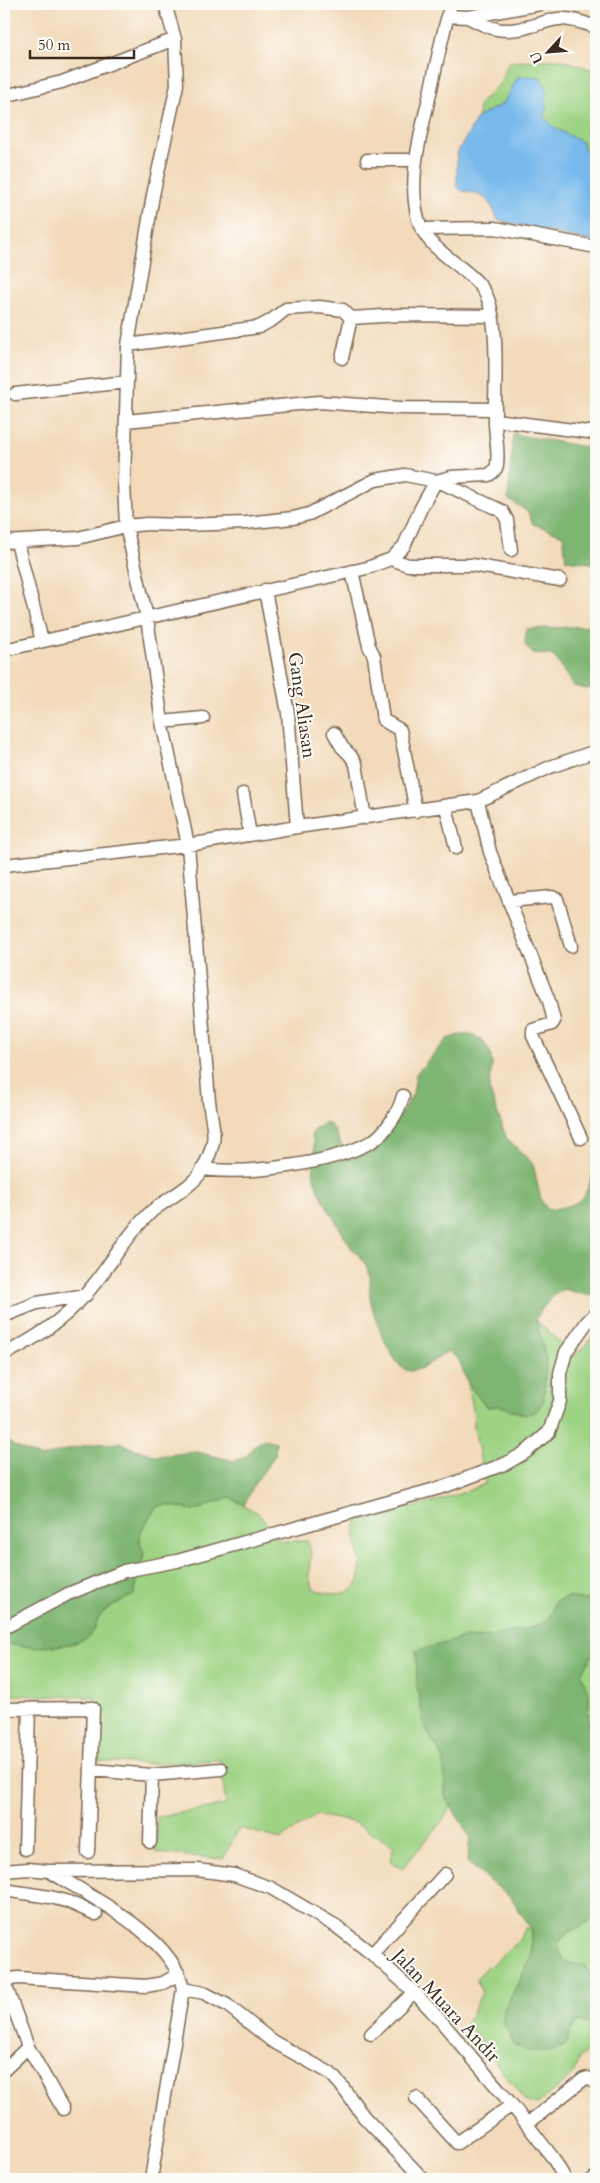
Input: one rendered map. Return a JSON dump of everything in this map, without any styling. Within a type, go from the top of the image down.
[{"type":"street","points":[[4,1354],[45,1333],[86,1295],[140,1224],[152,1211],[188,1185],[202,1169],[215,1135],[209,1101],[183,846],[126,526],[124,483],[128,345],[154,195],[177,85],[175,39],[165,4]]},
{"type":"street","points":[[468,16],[540,4]]},
{"type":"street","points":[[4,650],[367,568],[391,559],[404,546],[420,508],[436,482],[451,477],[489,475],[494,472],[497,465],[496,381],[491,316],[485,292],[433,244],[418,221],[415,193],[416,160],[449,10],[468,16],[488,28],[505,31],[527,28],[556,19],[570,19],[596,27]]},
{"type":"street","points":[[4,96],[62,82],[175,39]]},
{"type":"street","points":[[367,160],[416,160]]},
{"type":"street","points":[[423,229],[494,228],[596,247]]},
{"type":"street","points":[[128,345],[259,327],[286,309],[319,307],[343,310],[351,318],[399,314],[491,316]]},
{"type":"street","points":[[342,358],[351,318]]},
{"type":"street","points":[[15,394],[127,382]]},
{"type":"street","points":[[126,421],[319,402],[495,415],[596,433]]},
{"type":"street","points":[[42,641],[10,542],[78,538],[126,526],[147,524],[183,526],[246,523],[293,518],[309,514],[375,480],[405,475],[436,482],[502,511],[507,520],[511,550]]},
{"type":"street","points":[[391,559],[408,565],[472,565],[560,580]]},
{"type":"street","points":[[352,571],[369,646],[374,656],[383,720],[400,730],[416,811]]},
{"type":"street","name":"Gang Aliasan","points":[[265,590],[288,713],[296,827]]},
{"type":"street","points":[[162,722],[203,718]]},
{"type":"street","points":[[334,733],[342,747],[356,764],[365,818]]},
{"type":"street","points":[[4,865],[183,846],[296,827],[478,801],[550,767],[596,751]]},
{"type":"street","points":[[244,794],[250,835]]},
{"type":"street","points":[[478,801],[492,858],[547,996],[554,1021],[552,1024],[533,1030],[533,1036],[581,1138]]},
{"type":"street","points":[[446,806],[456,848]]},
{"type":"street","points":[[510,901],[557,899],[571,946]]},
{"type":"street","points":[[202,1169],[232,1172],[262,1170],[339,1154],[371,1142],[382,1132],[401,1104],[403,1096]]},
{"type":"street","points":[[4,1316],[37,1303],[86,1295]]},
{"type":"street","points":[[4,1628],[68,1594],[124,1572],[186,1559],[446,1486],[507,1463],[526,1452],[549,1432],[560,1401],[560,1372],[566,1352],[586,1322],[596,1313]]},
{"type":"street","points":[[25,1848],[29,1708]]},
{"type":"street","points":[[4,1709],[93,1708],[88,1852]]},
{"type":"street","points":[[91,1770],[152,1775],[220,1769]]},
{"type":"street","points":[[150,1842],[152,1775]]},
{"type":"street","name":"Jalan Muara Andir","points":[[4,1871],[28,1869],[49,1871],[197,1870],[234,1874],[271,1888],[340,1928],[414,1992],[470,2054],[512,2105],[553,2158],[565,2179]]},
{"type":"street","points":[[49,1871],[127,1918],[148,1934],[178,1974],[183,1989],[151,2179]]},
{"type":"street","points":[[372,1954],[445,1874]]},
{"type":"street","points":[[4,1890],[58,1899],[96,1914]]},
{"type":"street","points":[[63,2109],[28,2047],[4,1979],[18,1978],[146,1986],[163,1983],[178,1974]]},
{"type":"street","points":[[183,1989],[204,1993],[227,2005],[272,2041],[330,2073],[364,2117],[423,2179]]},
{"type":"street","points":[[371,2034],[414,1992]]},
{"type":"street","points":[[4,2070],[28,2047]]},
{"type":"street","points":[[527,2124],[584,2079],[588,2078],[596,2083]]},
{"type":"street","points":[[416,2098],[457,2144],[512,2105]]},
{"type":"green space","points":[[560,59],[596,71],[596,154],[584,149],[582,142],[554,128],[545,118],[546,88],[518,77],[503,104],[478,117],[479,104],[500,83],[509,62]]},
{"type":"green space","points":[[513,434],[596,449],[596,555],[591,563],[566,560],[563,535],[533,524],[528,512],[508,499]]},
{"type":"green space","points":[[596,615],[596,686],[586,689],[573,686],[556,659],[551,655],[533,654],[525,645],[526,629],[592,626]]},
{"type":"green space","points":[[459,1035],[473,1035],[483,1041],[490,1052],[492,1065],[489,1089],[506,1137],[533,1164],[541,1200],[548,1210],[578,1201],[587,1190],[593,1172],[596,1172],[596,1293],[589,1296],[564,1289],[553,1296],[541,1310],[536,1320],[546,1358],[544,1400],[537,1411],[525,1415],[501,1406],[487,1407],[468,1384],[459,1360],[448,1351],[426,1366],[416,1370],[404,1369],[397,1362],[379,1328],[370,1297],[370,1276],[367,1267],[352,1249],[315,1181],[313,1169],[314,1146],[311,1135],[315,1129],[326,1122],[330,1125],[349,1159],[355,1158],[376,1146],[394,1126],[413,1094],[416,1074],[447,1039]]},
{"type":"green space","points":[[536,1320],[575,1356],[596,1333],[596,1602],[568,1597],[543,1623],[537,1626],[506,1634],[466,1637],[424,1725],[444,1759],[445,1796],[451,1807],[443,1820],[402,1869],[390,1860],[394,1846],[353,1822],[316,1815],[281,1839],[239,1828],[223,1859],[156,1853],[157,1817],[226,1805],[220,1760],[147,1764],[99,1761],[95,1697],[4,1695],[4,1643],[57,1646],[78,1641],[90,1635],[99,1617],[104,1612],[134,1595],[144,1555],[140,1543],[141,1531],[156,1507],[168,1505],[194,1511],[229,1497],[258,1513],[280,1541],[307,1541],[311,1552],[309,1578],[312,1588],[333,1594],[347,1592],[358,1583],[360,1575],[356,1539],[359,1517],[423,1505],[485,1484],[468,1384],[487,1407],[501,1406],[525,1415],[546,1372],[546,1358]]},
{"type":"green space","points":[[4,1436],[12,1445],[42,1458],[76,1447],[120,1442],[157,1456],[197,1452],[235,1461],[247,1456],[254,1446],[264,1439],[276,1442],[275,1455],[255,1483],[244,1505],[229,1497],[194,1511],[168,1505],[156,1507],[141,1531],[140,1543],[144,1554],[134,1595],[104,1612],[90,1636],[69,1644],[33,1647],[12,1645],[4,1642]]},
{"type":"green space","points":[[568,1597],[596,1602],[596,1650],[581,1673],[589,1696],[588,1725],[596,1749],[596,1918],[566,1934],[558,1944],[563,1958],[569,1963],[584,1965],[596,1984],[596,2025],[578,2022],[570,2032],[565,2045],[552,2051],[527,2051],[514,2044],[503,2023],[504,2010],[531,1958],[531,1929],[512,1899],[467,1862],[470,1837],[445,1796],[444,1759],[424,1726],[417,1687],[416,1651],[466,1637],[479,1638],[532,1628],[543,1623],[552,1613],[555,1601]]},
{"type":"green space","points":[[596,1650],[596,1749],[588,1725],[589,1696],[581,1673]]},
{"type":"green space","points":[[596,1918],[596,1984],[584,1965],[569,1963],[563,1958],[558,1944],[566,1934]]},
{"type":"green space","points":[[526,1928],[531,1929],[531,1958],[504,2010],[564,2045],[570,2032],[578,2022],[596,2025],[596,2043],[579,2058],[573,2075],[536,2105],[525,2101],[466,2024],[482,1993],[476,1978],[517,1943]]},
{"type":"water","points":[[518,77],[540,77],[543,81],[547,96],[545,118],[555,128],[582,142],[584,149],[596,154],[596,242],[498,220],[492,207],[484,197],[463,191],[457,187],[457,153],[478,117],[503,104]]}]
